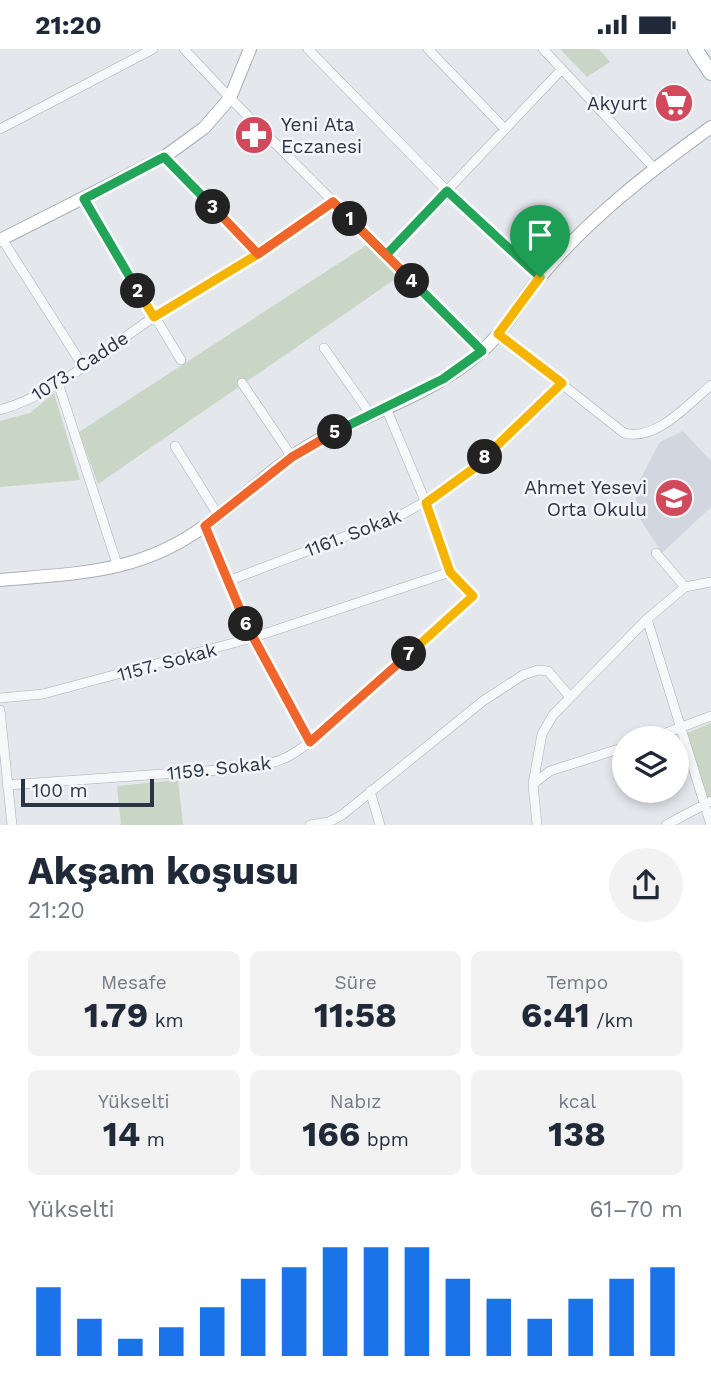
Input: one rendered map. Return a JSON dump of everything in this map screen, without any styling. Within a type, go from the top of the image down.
[{"type":"main road","points":[[1,239],[164,157],[204,128],[230,98],[250,49]]},
{"type":"main road","points":[[695,49],[711,73]]},
{"type":"main road","points":[[0,580],[118,567],[169,547],[205,526],[292,457],[316,442],[443,379],[482,351],[498,334],[540,277],[587,227],[655,169],[711,128]]},
{"type":"street","points":[[0,129],[153,49]]},
{"type":"street","points":[[184,49],[482,351]]},
{"type":"street","points":[[308,49],[447,191],[540,277]]},
{"type":"street","points":[[428,49],[505,129]]},
{"type":"street","points":[[543,49],[655,169]]},
{"type":"street","points":[[386,255],[562,69]]},
{"type":"street","points":[[164,157],[258,254]]},
{"type":"street","points":[[84,199],[181,360]]},
{"type":"street","name":"1073. Cadde","points":[[0,410],[34,398],[154,317],[258,254],[333,202]]},
{"type":"street","points":[[1,239],[83,366]]},
{"type":"street","points":[[498,334],[624,433],[633,435],[653,431],[709,389]]},
{"type":"street","points":[[324,348],[371,415]]},
{"type":"street","points":[[58,383],[118,567]]},
{"type":"street","points":[[242,383],[292,457]]},
{"type":"street","name":"1161. Sokak","points":[[228,581],[399,516],[426,503],[473,469],[562,383]]},
{"type":"street","name":"1159. Sokak","points":[[7,785],[247,768],[277,763],[310,742],[473,596],[450,572],[426,503],[386,408]]},
{"type":"street","points":[[175,446],[218,515]]},
{"type":"street","points":[[205,526],[252,638],[310,742]]},
{"type":"street","points":[[656,553],[685,587]]},
{"type":"street","name":"1157. Sokak","points":[[0,698],[43,694],[252,638],[450,572]]},
{"type":"street","points":[[537,825],[533,784],[542,734],[553,715],[648,619],[685,587],[711,582]]},
{"type":"street","points":[[648,619],[679,726]]},
{"type":"street","points":[[310,825],[329,823],[342,815],[483,701],[523,675],[538,670],[548,671],[570,697]]},
{"type":"street","points":[[0,710],[7,785],[4,803],[12,825]]},
{"type":"street","points":[[687,726],[711,716]]},
{"type":"street","points":[[533,784],[550,771],[612,751]]},
{"type":"street","points":[[689,754],[707,804],[711,825]]},
{"type":"street","points":[[370,790],[380,825]]},
{"type":"street","points":[[666,825],[707,804]]},
{"type":"shaded area","name":"Ahmet Yesevi Orta Okulu","points":[[683,431],[711,461],[711,507],[662,553],[640,519],[635,489],[660,442]]},
{"type":"green space","points":[[560,49],[599,49],[610,62],[587,77]]},
{"type":"green space","points":[[370,243],[401,275],[98,484],[79,432]]},
{"type":"green space","points":[[54,393],[80,480],[0,487],[0,421],[30,413]]},
{"type":"green space","points":[[711,723],[711,816],[689,747],[689,732]]},
{"type":"green space","points":[[178,780],[183,825],[121,825],[117,786]]},
{"type":"place","name":"Akyurt","points":[[674,103]]},
{"type":"place","name":"Yeni Ata Eczanesi","points":[[254,135]]},
{"type":"place","name":"Ahmet Yesevi Orta Okulu","points":[[674,498]]},
{"type":"route","points":[[540,277],[447,191],[386,255],[333,202],[258,254],[154,317],[84,199],[164,157],[258,254],[333,202],[482,351],[414,396],[316,442],[292,457],[205,526],[252,638],[310,742],[473,596],[450,572],[426,503],[473,469],[562,383],[498,334],[540,277]]}]
